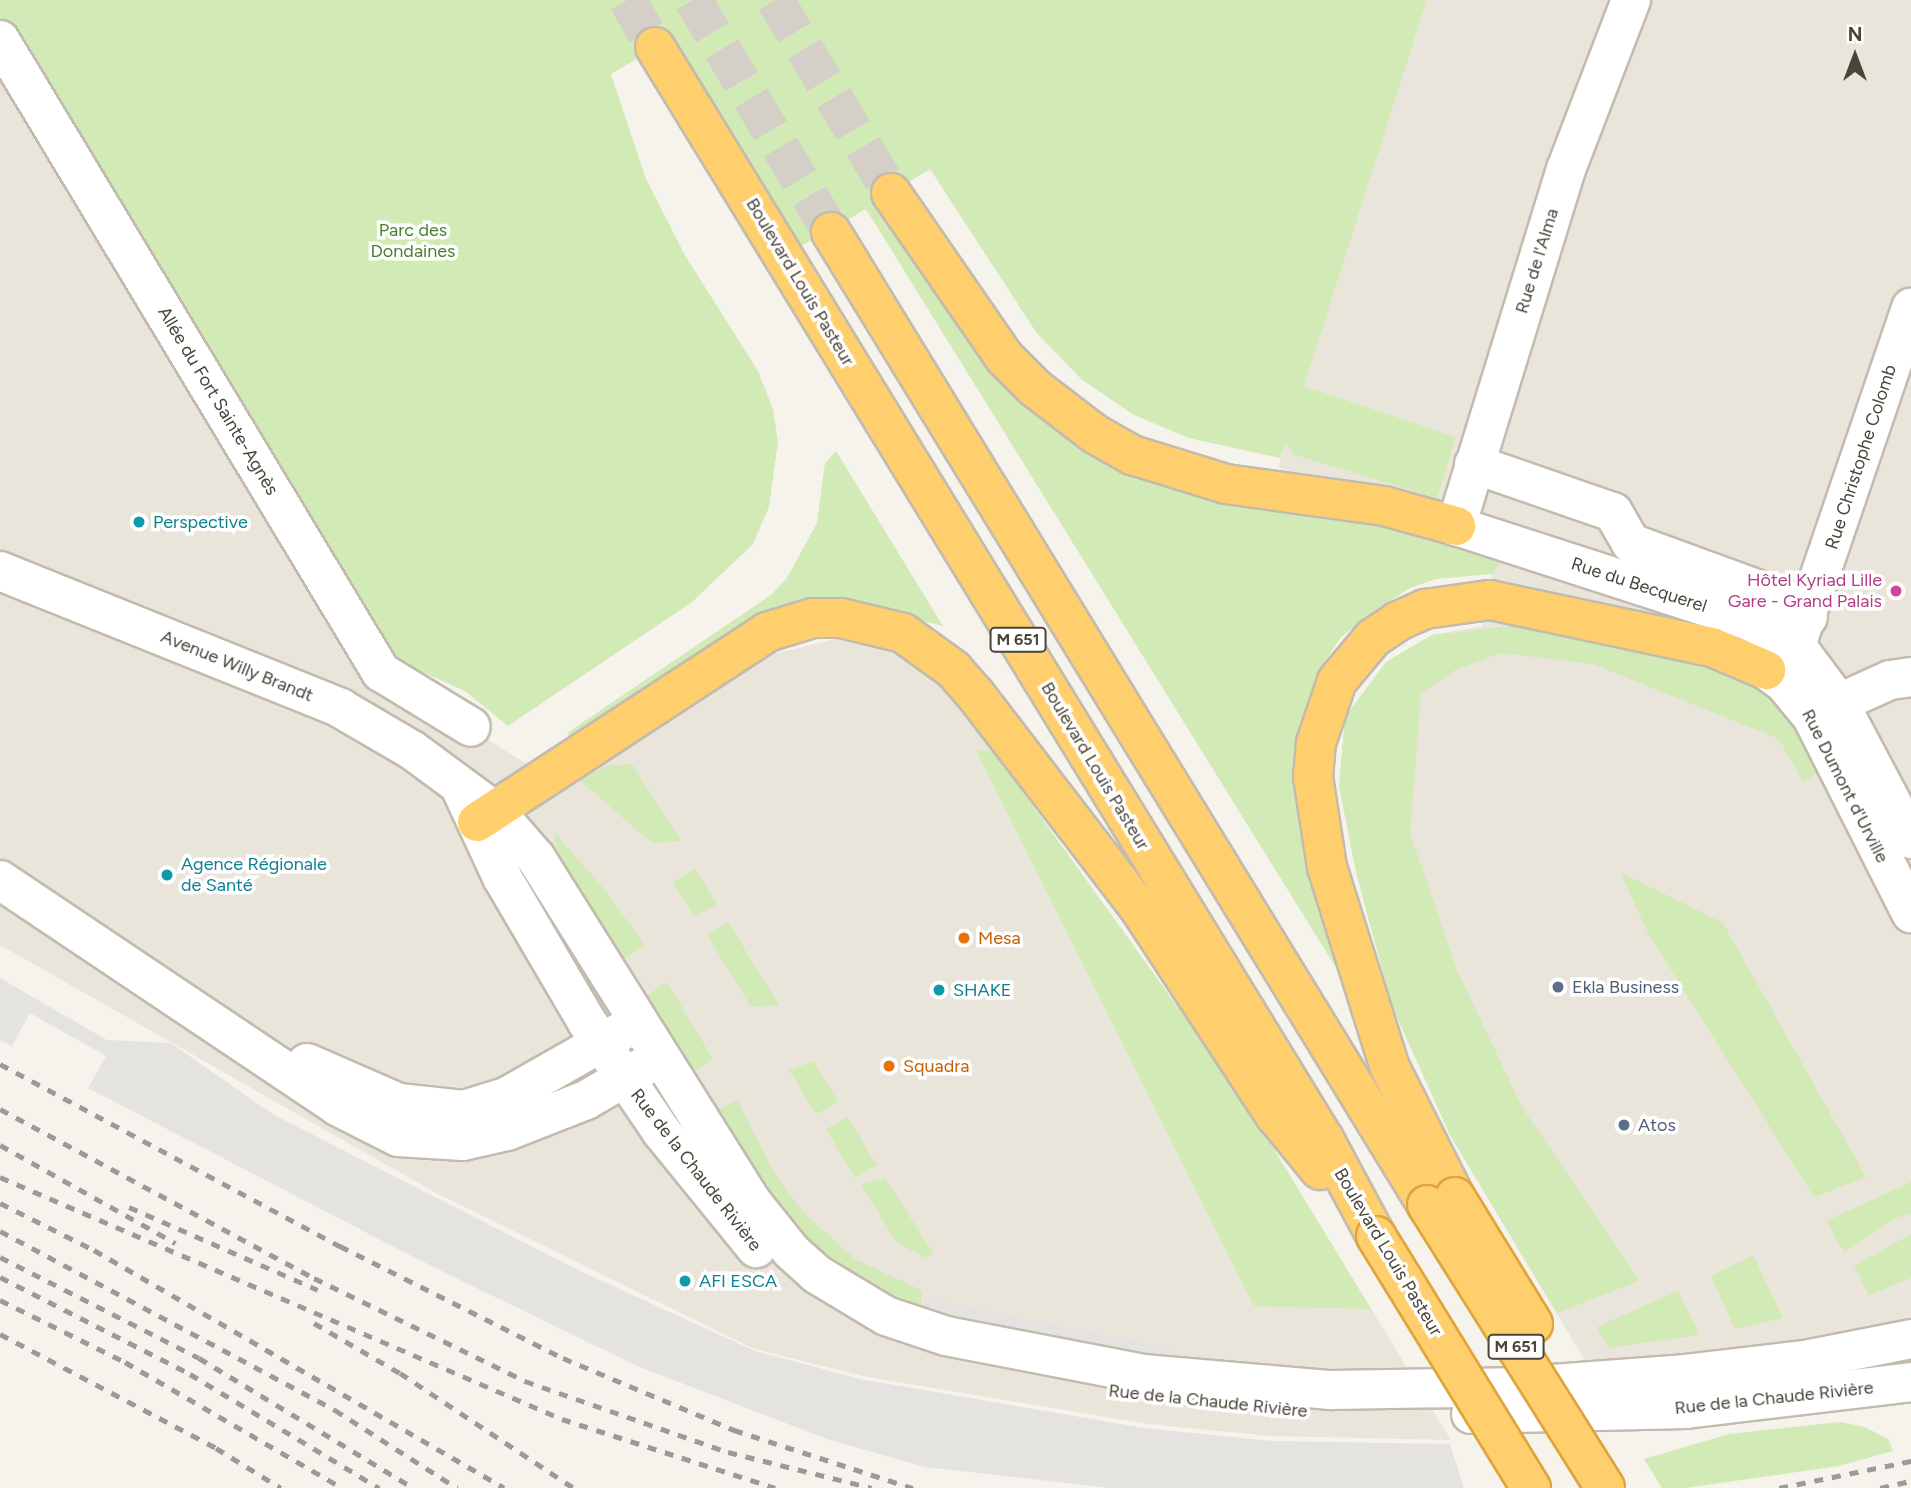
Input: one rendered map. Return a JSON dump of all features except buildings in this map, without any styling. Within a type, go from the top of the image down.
[{"type":"highway","name":"Boulevard Louis Pasteur","points":[[655,47],[1324,1139],[1376,1236],[1531,1488]]},
{"type":"highway","points":[[891,193],[1005,358],[1035,388],[1095,434],[1132,455],[1226,484],[1384,506],[1456,526]]},
{"type":"highway","name":"M 651","points":[[831,232],[1441,1201]]},
{"type":"highway","points":[[1607,1488],[1603,1438],[1441,1201],[1390,1068],[1327,867],[1313,777],[1316,743],[1337,681],[1373,638],[1398,621],[1425,609],[1490,600],[1712,647],[1766,670]]},
{"type":"highway","points":[[486,817],[767,632],[813,618],[841,618],[903,634],[953,669],[975,694],[1142,912],[1275,1115],[1376,1236]]},
{"type":"street","name":"Rue de l'Alma","points":[[1456,526],[1587,105],[1617,45],[1631,0]]},
{"type":"street","name":"Allée du Fort Sainte-Agnès","points":[[0,40],[381,672],[471,727]]},
{"type":"street","name":"Rue Christophe Colomb","points":[[1802,631],[1911,308]]},
{"type":"street","name":"Rue du Becquerel","points":[[1474,464],[1613,512],[1631,544],[1784,599],[1802,631],[1810,658],[1839,703]]},
{"type":"street","name":"Rue du Becquerel","points":[[1456,526],[1747,620],[1802,631]]},
{"type":"street","name":"Avenue Willy Brandt","points":[[0,571],[340,708],[412,750],[460,786],[486,817],[536,858],[636,1023]]},
{"type":"street","name":"Rue Dumont d'Urville","points":[[1766,670],[1784,683],[1812,716],[1911,913]]},
{"type":"street","points":[[1839,703],[1889,680],[1911,677]]},
{"type":"street","name":"Rue Dumont d'Urville","points":[[1839,703],[1911,839]]},
{"type":"street","name":"Avenue Willy Brandt","points":[[486,817],[502,877],[601,1044]]},
{"type":"street","name":"Rue de la Chaude Rivière","points":[[0,880],[184,1007],[337,1106],[379,1129],[418,1142],[463,1141],[507,1130],[586,1100],[659,1057]]},
{"type":"street","name":"Rue de la Chaude Rivière","points":[[184,1007],[372,1093],[423,1108],[464,1110],[485,1105],[636,1023],[751,1201],[791,1251],[862,1304],[946,1336],[1190,1380],[1380,1390],[1512,1387],[1708,1372],[1805,1360],[1911,1339]]},
{"type":"street","name":"Rue de la Chaude Rivière","points":[[601,1044],[624,1078],[748,1238],[804,1294],[869,1334],[946,1359],[1169,1400],[1342,1413],[1686,1409],[1911,1382]]},
{"type":"shaded area","points":[[1427,0],[1911,0],[1911,1344],[1606,1396],[1450,1135],[1392,1006],[1356,872],[1339,786],[1345,717],[1386,662],[1432,635],[1482,626],[1492,574],[1507,553],[1278,467]]},
{"type":"shaded area","points":[[0,40],[381,672],[563,787],[770,655],[835,639],[901,647],[951,683],[994,752],[1241,1095],[1451,1440],[1271,1436],[1148,1424],[862,1376],[754,1349],[436,1193],[0,945]]},
{"type":"shaded area","points":[[0,978],[107,1040],[171,1043],[274,1115],[578,1270],[755,1351],[860,1379],[1144,1428],[1273,1441],[1450,1444],[1464,1488],[1110,1488],[925,1467],[827,1439],[637,1366],[417,1259],[88,1088],[106,1056],[30,1013],[12,1046],[0,1040]]},
{"type":"shaded area","points":[[925,1298],[1175,1349],[1174,1360],[953,1320],[920,1309]]},
{"type":"green space","name":"Parc des Dondaines","points":[[0,0],[1427,0],[1304,386],[1456,437],[1437,498],[1295,455],[1286,442],[1280,458],[1189,438],[1134,415],[1081,379],[1036,332],[930,169],[891,193],[1036,411],[1375,523],[1507,553],[1492,574],[1436,579],[1410,588],[1378,608],[1341,637],[1316,675],[1296,751],[1299,802],[1346,984],[866,209],[800,247],[674,37],[611,74],[646,179],[686,257],[758,371],[773,409],[778,442],[769,507],[753,544],[692,602],[508,726],[465,691],[382,654],[0,21]]},
{"type":"green space","points":[[836,451],[943,626],[844,600],[573,740],[567,733],[771,595],[787,578],[817,523],[825,463]]},
{"type":"green space","points":[[1513,626],[1671,657],[1745,676],[1774,694],[1825,769],[1803,782],[1779,739],[1593,664],[1500,653],[1455,670],[1421,694],[1410,833],[1457,970],[1522,1107],[1639,1281],[1557,1313],[1450,1135],[1392,1006],[1356,872],[1339,786],[1345,717],[1386,662],[1432,635]]},
{"type":"green space","points":[[976,750],[994,752],[1241,1095],[1371,1309],[1254,1306]]},
{"type":"green space","points":[[632,764],[681,841],[652,843],[578,779],[607,766]]},
{"type":"green space","points":[[554,832],[600,884],[645,945],[622,960],[559,859]]},
{"type":"green space","points":[[695,869],[717,904],[695,917],[673,882]]},
{"type":"green space","points":[[1620,872],[1723,923],[1866,1177],[1814,1197],[1650,937]]},
{"type":"green space","points":[[728,922],[779,1005],[751,1007],[707,935]]},
{"type":"green space","points":[[667,982],[713,1059],[692,1072],[646,996]]},
{"type":"green space","points":[[814,1061],[838,1102],[816,1114],[789,1070]]},
{"type":"green space","points":[[737,1100],[775,1174],[803,1212],[855,1259],[923,1291],[920,1309],[868,1287],[820,1252],[791,1222],[718,1110]]},
{"type":"green space","points":[[847,1117],[877,1165],[855,1178],[826,1129]]},
{"type":"green space","points":[[885,1178],[934,1254],[926,1258],[897,1243],[861,1185]]},
{"type":"green space","points":[[1911,1182],[1911,1214],[1898,1217],[1844,1252],[1826,1221]]},
{"type":"green space","points":[[1911,1234],[1911,1278],[1869,1295],[1854,1266]]},
{"type":"green space","points":[[1753,1255],[1783,1318],[1735,1329],[1711,1276]]},
{"type":"green space","points":[[1678,1291],[1700,1335],[1608,1348],[1597,1327]]},
{"type":"green space","points":[[1840,1422],[1865,1427],[1888,1439],[1893,1451],[1839,1466],[1685,1488],[1662,1488],[1644,1459],[1729,1434]]},
{"type":"tunnel","points":[[627,0],[655,47]]},
{"type":"tunnel","points":[[693,0],[831,232]]},
{"type":"tunnel","points":[[775,0],[891,193]]},
{"type":"railway","points":[[0,1064],[340,1246],[563,1358],[734,1430],[913,1488]]},
{"type":"railway","points":[[0,1109],[314,1278],[525,1381],[728,1452],[872,1488]]},
{"type":"railway","points":[[0,1145],[175,1243]]},
{"type":"railway","points":[[0,1177],[562,1419],[775,1488]]},
{"type":"railway","points":[[0,1203],[94,1250],[504,1488]]},
{"type":"railway","points":[[129,1207],[318,1290]]},
{"type":"railway","points":[[0,1231],[335,1410],[457,1488]]},
{"type":"railway","points":[[0,1257],[199,1358],[414,1488]]},
{"type":"railway","points":[[0,1277],[190,1374],[379,1488]]},
{"type":"railway","points":[[0,1300],[125,1362],[342,1488]]},
{"type":"railway","points":[[314,1323],[400,1373],[574,1488]]},
{"type":"railway","points":[[0,1334],[216,1448],[281,1488]]},
{"type":"railway","points":[[1779,1488],[1911,1461]]},
{"type":"railway","points":[[1880,1488],[1911,1481]]},
{"type":"place","name":"Perspective","points":[[139,522]]},
{"type":"place","name":"Hôtel Kyriad Lille Gare - Grand Palais","points":[[1896,591]]},
{"type":"place","name":"Agence Régionale de Santé","points":[[167,875]]},
{"type":"place","name":"Mesa","points":[[964,938]]},
{"type":"place","name":"Ekla Business","points":[[1558,987]]},
{"type":"place","name":"SHAKE","points":[[939,990]]},
{"type":"place","name":"Squadra","points":[[889,1066]]},
{"type":"place","name":"Atos","points":[[1624,1125]]},
{"type":"place","name":"AFI ESCA","points":[[685,1281]]}]
